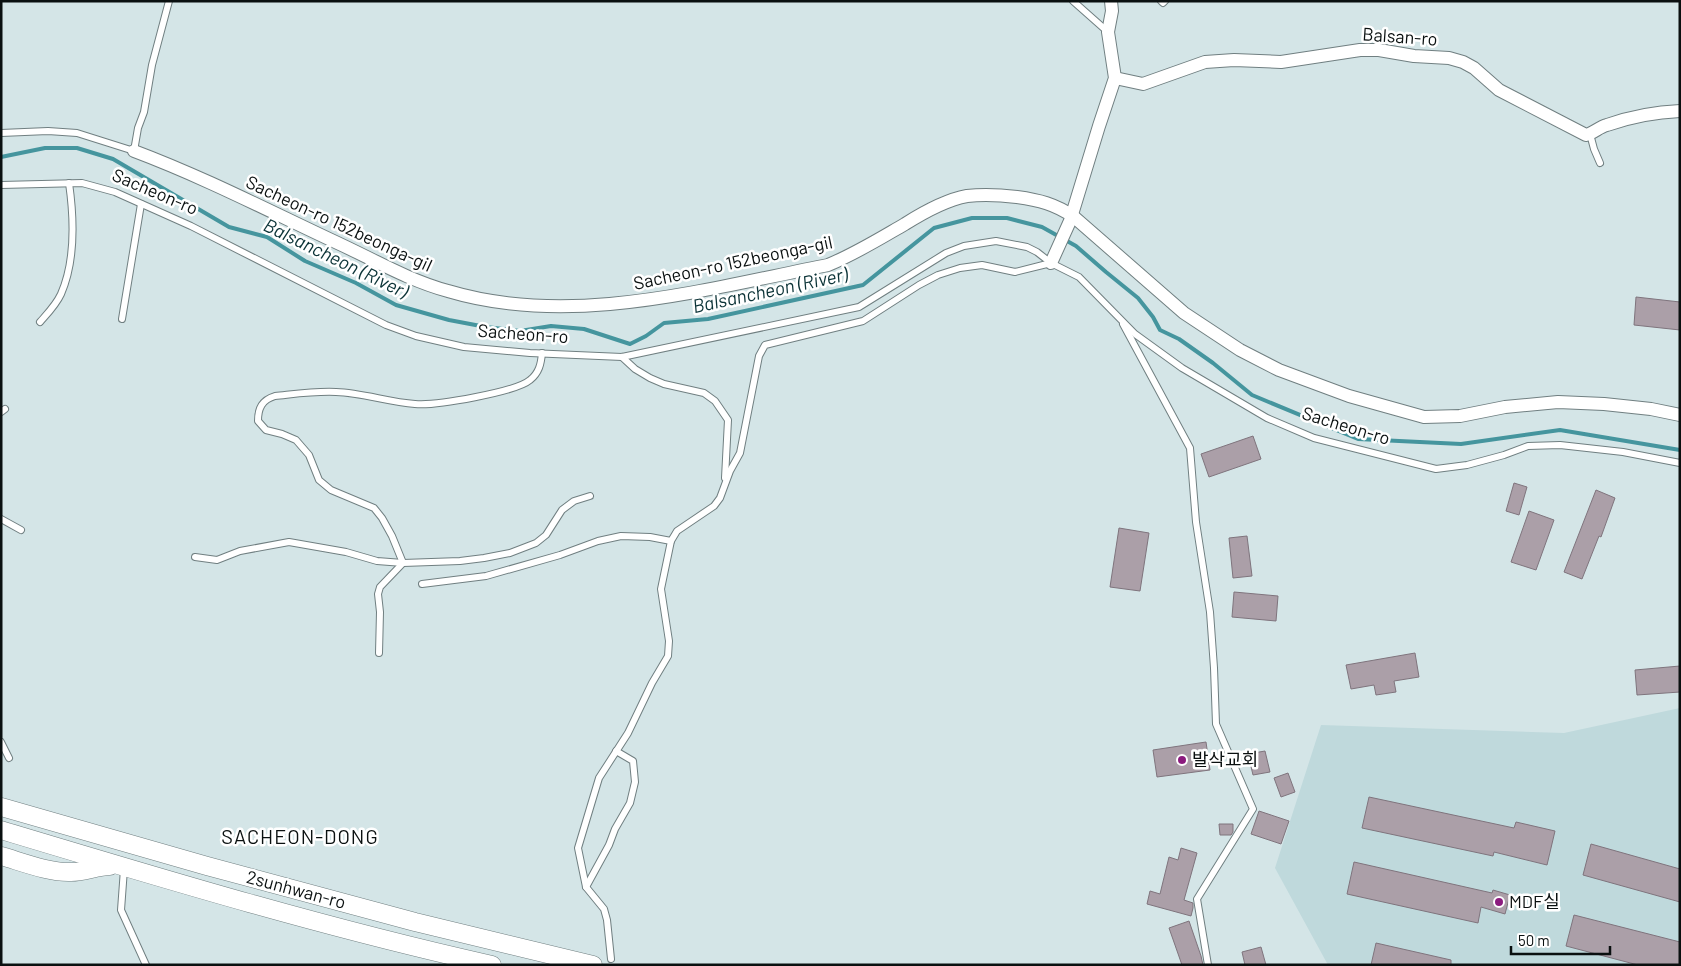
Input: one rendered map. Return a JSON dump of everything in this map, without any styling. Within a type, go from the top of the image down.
[{"type":"street","points":[[1052,259],[1071,218],[1115,78],[1108,32],[1112,2]]},
{"type":"street","name":"Balsan-ro","points":[[1115,78],[1143,84],[1205,62],[1234,60],[1281,62],[1360,50],[1380,50],[1414,56],[1449,58],[1474,68],[1499,90],[1569,127],[1586,135],[1590,134]]},
{"type":"street","points":[[1590,134],[1614,122],[1657,112],[1680,111]]},
{"type":"street","name":"Sacheon-ro 152beonga-gil","points":[[134,152],[177,167],[417,281],[476,299],[514,305],[606,305],[638,302],[828,265],[849,256],[929,209],[966,196],[1023,198],[1059,207],[1184,312],[1240,350],[1279,370],[1349,396],[1424,417],[1460,416],[1505,407],[1558,402],[1651,409],[1680,415]]},
{"type":"street","name":"2sunhwan-ro","points":[[1,807],[406,920],[593,965]]},
{"type":"street","name":"2sunhwan-ro","points":[[1,830],[202,890],[414,947],[492,965]]},
{"type":"street","points":[[1,856],[70,873],[102,866],[124,867]]},
{"type":"lane","points":[[134,152],[138,128],[144,112],[152,65],[169,1]]},
{"type":"lane","points":[[1073,1],[1108,32]]},
{"type":"lane","points":[[1161,1],[1163,3],[1165,1]]},
{"type":"lane","name":"Sacheon-ro 152beonga-gil","points":[[1,133],[48,131],[77,133],[134,152]]},
{"type":"lane","points":[[1590,134],[1600,163]]},
{"type":"lane","name":"Sacheon-ro","points":[[1,185],[82,183],[115,192],[191,226],[386,325],[416,336],[464,347],[542,353],[622,357],[859,307],[946,253],[964,246],[996,241],[1027,247],[1052,259],[1080,277],[1135,334],[1182,368],[1267,418],[1314,438],[1436,469],[1467,465],[1528,446],[1560,445],[1623,452],[1680,463]]},
{"type":"lane","points":[[40,322],[60,296],[67,278],[73,210],[70,184]]},
{"type":"lane","points":[[122,319],[142,204]]},
{"type":"lane","points":[[611,959],[604,909],[586,887],[578,848],[599,778],[628,733],[668,656],[669,641],[661,589],[671,542],[677,531],[714,506],[720,498],[730,471],[740,454],[759,356],[765,346],[863,321],[919,285],[938,275],[960,268],[982,265],[1015,272],[1052,259]]},
{"type":"lane","points":[[1119,317],[1190,448],[1196,522],[1210,612],[1216,724],[1253,809],[1197,899],[1208,965]]},
{"type":"lane","points":[[403,563],[392,536],[374,508],[330,490],[319,480],[309,455],[296,440],[266,430],[258,421],[258,410],[263,402],[267,398],[275,396],[323,391],[353,393],[415,404],[443,404],[516,387],[529,382],[536,375],[541,364],[542,353]]},
{"type":"lane","points":[[622,357],[635,369],[664,384],[704,393],[715,401],[728,420],[725,484]]},
{"type":"lane","points":[[195,557],[217,560],[240,552],[289,542],[346,552],[377,561],[403,563],[460,560],[510,553],[536,542],[546,535],[562,510],[574,501],[590,496]]},
{"type":"lane","points":[[1,519],[22,530]]},
{"type":"lane","points":[[422,584],[486,576],[560,555],[598,541],[621,536],[650,537],[671,542]]},
{"type":"lane","points":[[379,653],[380,612],[378,594],[380,587],[403,563]]},
{"type":"lane","points":[[1,742],[9,758]]},
{"type":"lane","points":[[586,887],[630,803],[634,782],[633,762],[616,752]]},
{"type":"lane","points":[[124,867],[121,910],[146,965]]},
{"type":"shaded area","points":[[1680,708],[1680,965],[1328,965],[1275,868],[1321,725],[1564,733]]},
{"type":"building","points":[[1636,297],[1680,302],[1680,330],[1634,325]]},
{"type":"building","points":[[1253,436],[1261,459],[1209,477],[1201,454]]},
{"type":"building","points":[[1514,483],[1527,487],[1519,515],[1506,511]]},
{"type":"building","points":[[1596,490],[1615,498],[1601,537],[1599,536],[1582,579],[1564,572]]},
{"type":"building","points":[[1529,511],[1554,520],[1536,570],[1511,562]]},
{"type":"building","points":[[1119,528],[1149,533],[1140,591],[1110,587]]},
{"type":"building","points":[[1247,536],[1252,576],[1233,578],[1229,538]]},
{"type":"building","points":[[1234,592],[1278,596],[1276,621],[1232,617]]},
{"type":"building","points":[[1415,653],[1419,677],[1394,681],[1396,692],[1376,695],[1374,685],[1351,689],[1346,665]]},
{"type":"building","points":[[1680,666],[1680,692],[1637,695],[1635,670]]},
{"type":"building","name":"발삭교회","points":[[1206,742],[1210,770],[1157,777],[1153,750]]},
{"type":"building","points":[[1265,751],[1270,772],[1253,775],[1248,754]]},
{"type":"building","points":[[1288,773],[1295,792],[1281,797],[1274,778]]},
{"type":"building","points":[[1369,797],[1514,828],[1516,822],[1555,831],[1547,865],[1494,852],[1493,856],[1362,828]]},
{"type":"building","points":[[1259,811],[1289,821],[1281,844],[1251,834]]},
{"type":"building","points":[[1219,824],[1233,824],[1231,835],[1220,835]]},
{"type":"building","points":[[1591,844],[1680,869],[1680,902],[1583,875]]},
{"type":"building","points":[[1181,848],[1197,853],[1184,900],[1193,903],[1191,916],[1147,904],[1150,891],[1160,894],[1169,857],[1178,860]]},
{"type":"building","points":[[1354,862],[1492,893],[1493,890],[1510,895],[1505,914],[1481,907],[1478,923],[1347,894]]},
{"type":"building","points":[[1574,915],[1680,942],[1680,965],[1638,965],[1566,946]]},
{"type":"building","points":[[1189,921],[1203,965],[1182,965],[1169,928]]},
{"type":"building","points":[[1376,943],[1451,960],[1451,965],[1371,965]]},
{"type":"building","points":[[1261,947],[1266,965],[1245,965],[1242,952]]},
{"type":"waterway","name":"Balsancheon (River)","points":[[1,157],[45,148],[77,148],[113,159],[229,227],[267,237],[305,261],[356,283],[396,305],[449,320],[486,327],[520,331],[551,326],[584,329],[630,344],[646,336],[664,323],[708,319],[863,285],[934,228],[972,218],[1007,218],[1042,227],[1076,246],[1138,298],[1153,317],[1160,330],[1179,339],[1213,363],[1252,395],[1358,439],[1461,444],[1560,430],[1680,450]]},
{"type":"place","name":"발삭교회","points":[[1182,760]]},
{"type":"place","name":"MDF실","points":[[1499,902]]},
{"type":"district","name":"SACHEON-DONG","points":[[300,837]]}]
